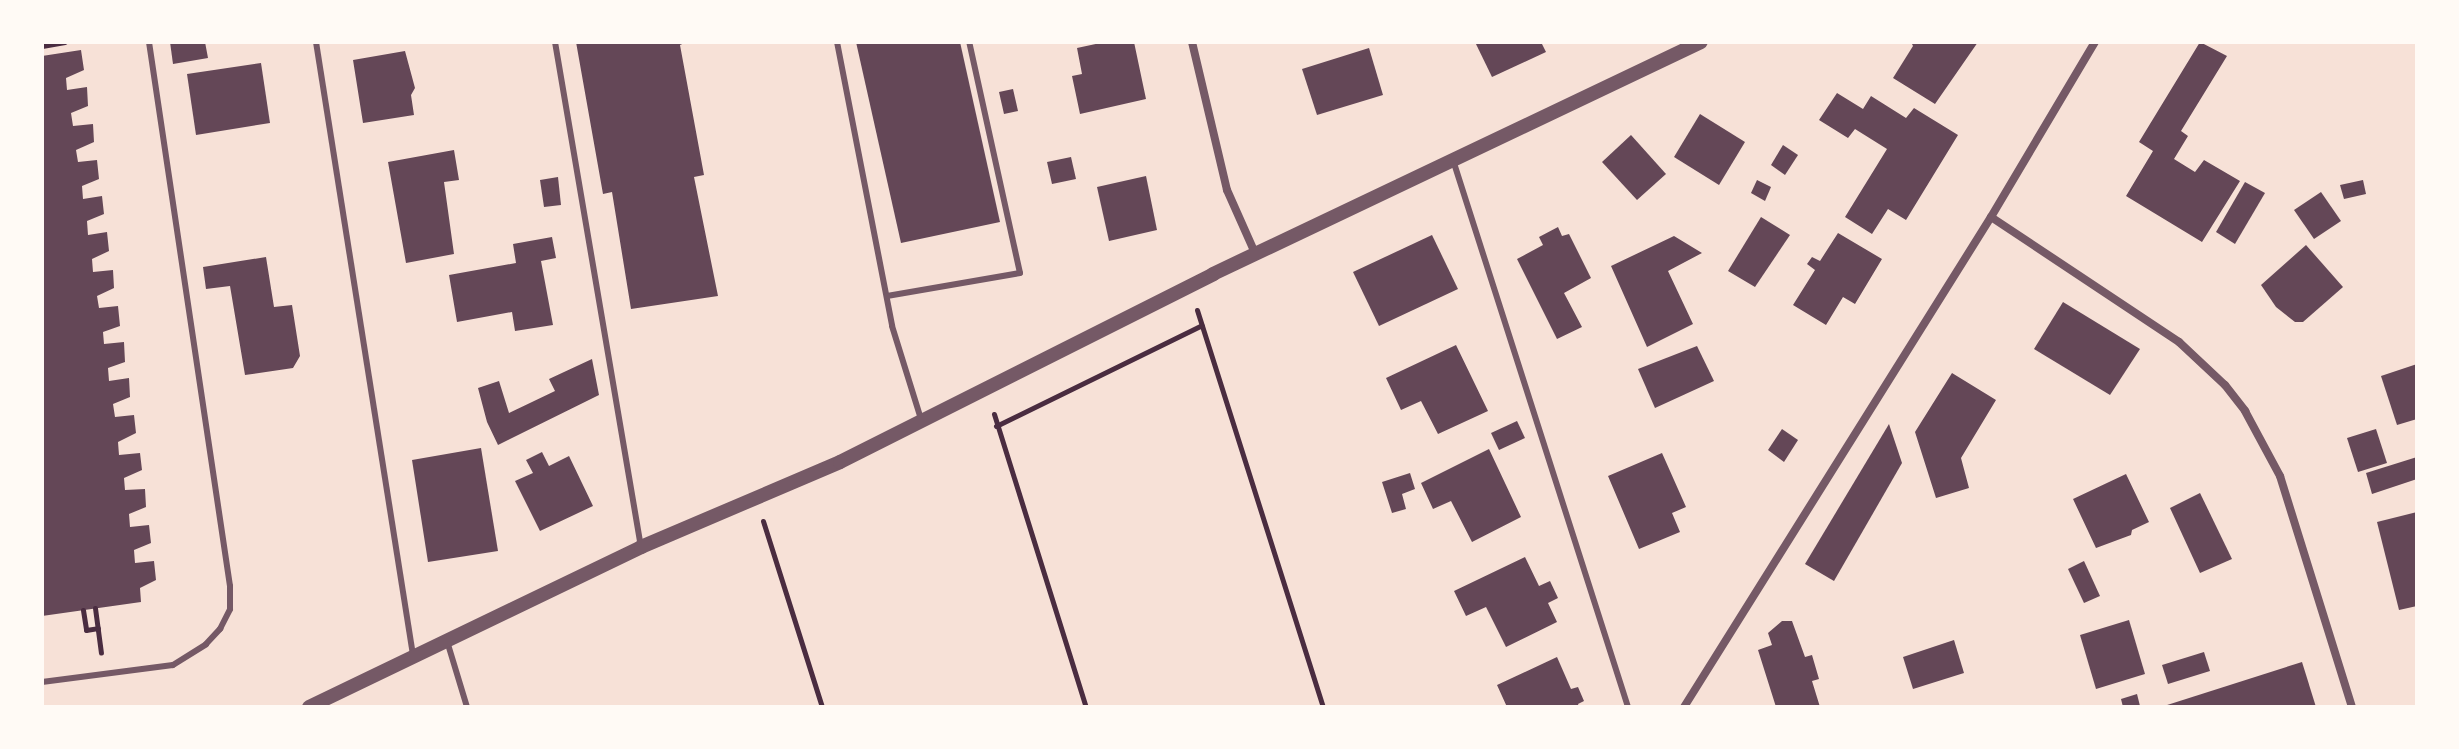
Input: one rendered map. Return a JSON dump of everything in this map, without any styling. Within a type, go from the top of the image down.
[{"type":"street","points":[[1192,42],[1227,190],[1255,253]]},
{"type":"street","points":[[309,707],[641,547],[923,422],[1255,253],[1701,42]]},
{"type":"street","points":[[1684,707],[1991,217],[2095,42]]},
{"type":"street","points":[[1991,217],[2179,342],[2225,385],[2245,411],[2280,476],[2352,707]]},
{"type":"lane","points":[[42,682],[173,665],[206,644],[220,629],[230,609],[230,586],[149,42]]},
{"type":"lane","points":[[316,42],[413,658]]},
{"type":"lane","points":[[555,42],[641,547]]},
{"type":"lane","points":[[837,42],[892,326],[923,422]]},
{"type":"lane","points":[[887,296],[1020,273],[969,42]]},
{"type":"lane","points":[[1453,160],[1628,707]]},
{"type":"lane","points":[[447,640],[467,707]]},
{"type":"path","points":[[42,46],[65,42]]},
{"type":"path","points":[[1189,286],[1323,707]]},
{"type":"path","points":[[996,426],[1202,325]]},
{"type":"path","points":[[987,387],[996,426],[1086,707]]},
{"type":"path","points":[[756,498],[822,707]]},
{"type":"path","points":[[95,608],[103,674]]},
{"type":"path","points":[[83,610],[86,630],[98,628]]},
{"type":"building","points":[[170,42],[205,42],[208,58],[173,64]]},
{"type":"building","points":[[576,42],[687,42],[680,45],[704,175],[694,177],[718,296],[631,309],[612,192],[603,194]]},
{"type":"building","points":[[856,42],[960,42],[1000,222],[901,243]]},
{"type":"building","points":[[1105,42],[1134,42],[1146,99],[1080,114],[1072,76],[1082,74],[1077,48]]},
{"type":"building","points":[[1475,42],[1541,42],[1546,52],[1492,77]]},
{"type":"building","points":[[1911,42],[1978,42],[1935,104],[1893,78],[1913,46]]},
{"type":"building","points":[[2200,42],[2227,56],[2181,131],[2188,136],[2174,159],[2195,172],[2204,160],[2240,181],[2202,242],[2126,196],[2153,151],[2139,142]]},
{"type":"building","points":[[1369,48],[1383,95],[1317,115],[1302,69]]},
{"type":"building","points":[[81,50],[84,70],[66,78],[67,90],[87,87],[88,106],[71,113],[73,126],[93,124],[94,142],[76,150],[78,162],[97,160],[99,179],[82,186],[83,199],[102,196],[104,214],[87,221],[88,235],[107,232],[109,251],[92,259],[93,272],[113,270],[114,288],[97,296],[99,308],[118,306],[120,326],[103,332],[104,344],[124,342],[125,362],[108,368],[109,381],[129,378],[130,397],[113,404],[115,417],[134,415],[136,433],[118,442],[119,455],[140,453],[142,470],[124,478],[125,490],[145,489],[146,507],[129,514],[130,527],[149,525],[151,543],[134,550],[135,563],[154,561],[156,580],[140,588],[141,602],[42,616],[42,56]]},
{"type":"building","points":[[405,51],[415,88],[411,95],[414,115],[363,123],[353,60]]},
{"type":"building","points":[[261,63],[270,123],[196,135],[187,74]]},
{"type":"building","points":[[1013,89],[1018,111],[1004,114],[999,92]]},
{"type":"building","points":[[1837,93],[1863,109],[1871,96],[1906,118],[1914,108],[1958,135],[1906,220],[1888,209],[1872,234],[1845,217],[1887,149],[1855,129],[1848,138],[1819,120]]},
{"type":"building","points":[[1700,114],[1745,142],[1719,185],[1674,157]]},
{"type":"building","points":[[1631,135],[1666,174],[1637,200],[1602,162]]},
{"type":"building","points":[[1783,145],[1798,155],[1785,175],[1771,165]]},
{"type":"building","points":[[454,150],[459,180],[444,182],[454,254],[406,263],[388,162]]},
{"type":"building","points":[[1071,157],[1076,179],[1052,184],[1047,162]]},
{"type":"building","points":[[1146,176],[1157,230],[1109,241],[1097,187]]},
{"type":"building","points":[[558,177],[561,205],[544,207],[540,180]]},
{"type":"building","points":[[1757,180],[1771,187],[1765,201],[1751,193]]},
{"type":"building","points":[[2363,180],[2366,194],[2344,199],[2340,185]]},
{"type":"building","points":[[2245,182],[2265,193],[2235,244],[2216,232]]},
{"type":"building","points":[[2321,192],[2341,221],[2314,239],[2294,210]]},
{"type":"building","points":[[1761,217],[1790,235],[1755,287],[1728,271]]},
{"type":"building","points":[[1558,227],[1562,236],[1569,234],[1591,278],[1564,293],[1582,327],[1557,339],[1517,259],[1543,245],[1539,237]]},
{"type":"building","points":[[1838,233],[1882,259],[1855,304],[1843,297],[1826,325],[1793,305],[1815,270],[1807,264],[1812,257],[1820,261]]},
{"type":"building","points":[[1432,235],[1458,289],[1379,326],[1353,272]]},
{"type":"building","points":[[1674,236],[1702,253],[1668,271],[1693,324],[1647,347],[1611,266]]},
{"type":"building","points":[[552,237],[556,258],[541,261],[553,325],[515,331],[512,312],[457,322],[449,275],[516,263],[513,244]]},
{"type":"building","points":[[2306,245],[2343,287],[2303,322],[2295,322],[2276,307],[2261,285]]},
{"type":"building","points":[[266,257],[274,307],[292,305],[300,356],[293,368],[245,375],[230,286],[206,289],[203,267]]},
{"type":"building","points":[[2063,302],[2140,349],[2110,395],[2034,349]]},
{"type":"building","points":[[1456,345],[1488,411],[1438,434],[1421,401],[1401,410],[1386,378]]},
{"type":"building","points":[[1697,346],[1714,381],[1655,408],[1638,369]]},
{"type":"building","points":[[592,359],[599,395],[498,445],[487,422],[478,388],[499,381],[509,413],[555,391],[549,379]]},
{"type":"building","points":[[2417,364],[2417,419],[2397,425],[2381,376]]},
{"type":"building","points":[[1952,373],[1996,400],[1961,458],[1969,488],[1936,498],[1915,432]]},
{"type":"building","points":[[1517,421],[1525,438],[1499,450],[1491,433]]},
{"type":"building","points":[[1889,424],[1902,463],[1834,581],[1805,564]]},
{"type":"building","points":[[1782,429],[1798,440],[1784,462],[1768,450]]},
{"type":"building","points":[[2376,429],[2387,463],[2358,472],[2347,438]]},
{"type":"building","points":[[481,448],[498,551],[428,562],[412,460]]},
{"type":"building","points":[[1489,449],[1521,517],[1472,542],[1451,501],[1433,509],[1421,483]]},
{"type":"building","points":[[542,452],[549,466],[569,456],[593,506],[540,531],[515,481],[533,473],[526,460]]},
{"type":"building","points":[[1662,453],[1686,507],[1672,513],[1680,532],[1639,549],[1608,476]]},
{"type":"building","points":[[2417,457],[2417,479],[2372,494],[2366,473]]},
{"type":"building","points":[[1410,473],[1415,489],[1402,494],[1406,509],[1392,513],[1382,482]]},
{"type":"building","points":[[2126,474],[2149,522],[2132,530],[2131,535],[2096,548],[2073,499]]},
{"type":"building","points":[[2200,493],[2232,559],[2200,573],[2170,508]]},
{"type":"building","points":[[2417,512],[2417,606],[2399,610],[2377,522]]},
{"type":"building","points":[[1525,557],[1539,586],[1550,581],[1558,598],[1548,603],[1557,622],[1506,647],[1486,607],[1466,616],[1454,591]]},
{"type":"building","points":[[2084,561],[2100,596],[2084,603],[2068,569]]},
{"type":"building","points":[[2129,620],[2145,674],[2096,689],[2080,635]]},
{"type":"building","points":[[1782,621],[1792,621],[1805,657],[1812,655],[1819,679],[1812,681],[1820,707],[1776,707],[1758,650],[1772,645],[1768,633]]},
{"type":"building","points":[[1954,640],[1964,673],[1913,689],[1903,657]]},
{"type":"building","points":[[2204,652],[2210,671],[2168,684],[2162,665]]},
{"type":"building","points":[[1557,657],[1571,689],[1578,687],[1584,701],[1578,704],[1579,707],[1507,707],[1497,685]]},
{"type":"building","points":[[2302,662],[2316,707],[2164,707],[2164,706]]},
{"type":"building","points":[[2137,694],[2140,706],[2123,707],[2121,699]]}]
